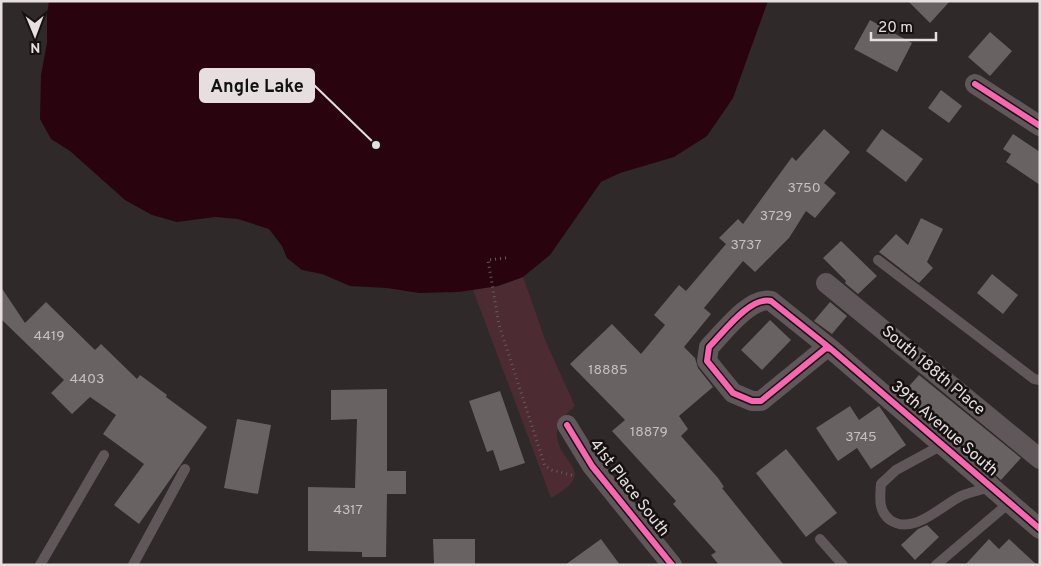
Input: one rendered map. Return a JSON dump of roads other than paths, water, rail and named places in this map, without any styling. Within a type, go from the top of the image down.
[{"type":"street","points":[[975,84],[1040,126]]},
{"type":"street","name":"South 188th Place","points":[[826,283],[1040,459]]},
{"type":"street","name":"39th Avenue South","points":[[831,349],[826,348],[761,400],[752,401],[733,393],[708,361],[707,354],[709,347],[748,308],[765,299],[771,301],[831,349],[1040,529]]},
{"type":"street","name":"41st Place South","points":[[567,425],[597,472],[672,565]]},
{"type":"lane","points":[[878,260],[1034,379],[1040,380]]},
{"type":"lane","points":[[942,446],[896,470],[881,484],[879,502],[884,516],[894,523],[914,523],[961,496],[991,487]]},
{"type":"lane","points":[[40,565],[104,455]]},
{"type":"lane","points":[[133,565],[185,469]]},
{"type":"lane","points":[[936,565],[1009,503]]},
{"type":"lane","points":[[820,539],[843,565]]},
{"type":"place","name":"Angle Lake","points":[[376,145]]}]
